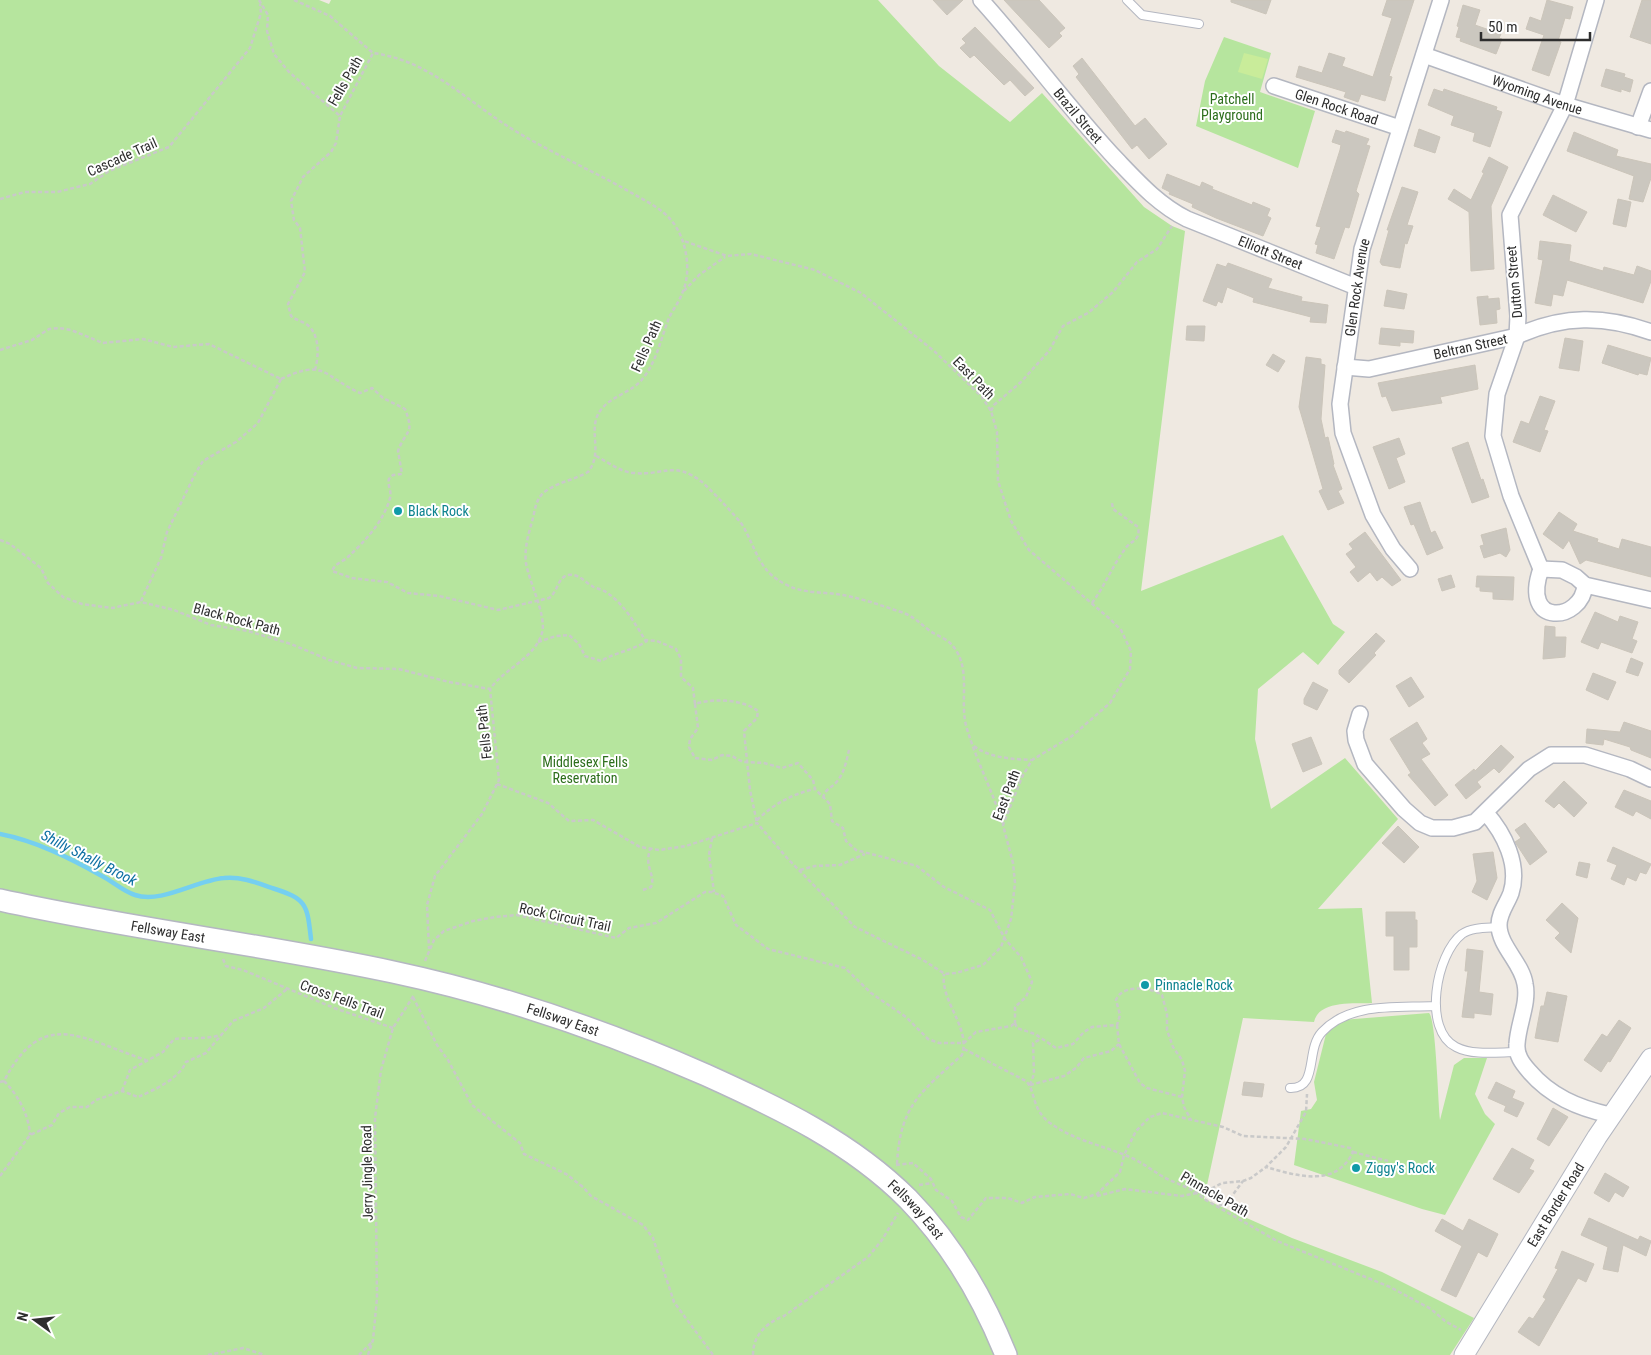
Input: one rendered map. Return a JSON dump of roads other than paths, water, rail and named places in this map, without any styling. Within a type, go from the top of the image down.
[{"type":"main road","name":"Fellsway East","points":[[0,900],[113,923],[394,972],[521,1006],[595,1029],[734,1087],[811,1125],[856,1155],[892,1172],[907,1198],[966,1273],[1006,1355]]},
{"type":"street","name":"Brazil Street","points":[[981,0],[1008,30],[1060,97],[1112,155],[1150,194],[1183,217]]},
{"type":"street","name":"Glen Rock Avenue","points":[[1410,569],[1393,549],[1373,515],[1343,433],[1340,404],[1356,287],[1366,237],[1441,0]]},
{"type":"street","name":"Dutton Street","points":[[1541,569],[1511,496],[1493,436],[1496,394],[1517,336],[1518,316],[1510,212],[1565,105],[1596,0]]},
{"type":"street","name":"Wyoming Avenue","points":[[1424,55],[1565,105],[1645,128]]},
{"type":"street","name":"Glen Rock Road","points":[[1274,86],[1400,128]]},
{"type":"street","points":[[1645,128],[1651,91]]},
{"type":"street","name":"Elliott Street","points":[[1183,217],[1356,287]]},
{"type":"street","name":"Beltran Street","points":[[1345,367],[1369,369],[1517,336],[1535,329],[1597,318],[1622,322],[1651,332]]},
{"type":"street","points":[[1585,585],[1582,595],[1573,607],[1563,612],[1549,612],[1540,607],[1536,597],[1536,586],[1541,569],[1555,568],[1567,572],[1585,585],[1651,600]]},
{"type":"street","points":[[1360,714],[1355,731],[1356,740],[1365,764],[1386,791],[1420,823],[1438,829],[1462,827],[1475,822],[1517,780],[1551,755],[1585,755],[1630,769],[1651,779]]},
{"type":"street","points":[[1486,813],[1498,827],[1512,865],[1512,889],[1501,914],[1499,928],[1520,968],[1526,986],[1517,1052],[1522,1062],[1544,1088],[1571,1103],[1610,1116]]},
{"type":"street","name":"East Border Road","points":[[1470,1349],[1610,1116],[1651,1058]]},
{"type":"lane","points":[[1127,0],[1142,16],[1199,24]]},
{"type":"lane","points":[[1499,928],[1470,930],[1457,939],[1442,971],[1434,1006],[1444,1037],[1458,1048],[1472,1051],[1517,1052]]},
{"type":"lane","points":[[1290,1088],[1299,1088],[1305,1084],[1316,1042],[1322,1032],[1333,1022],[1350,1014],[1378,1007],[1434,1006]]},
{"type":"waterway","name":"Shilly Shally Brook","points":[[0,834],[27,841],[52,851],[90,869],[135,895],[145,897],[167,894],[224,878],[243,879],[261,884],[284,892],[303,904],[308,918],[311,939]]},
{"type":"place","name":"Black Rock","points":[[398,511]]},
{"type":"place","name":"Pinnacle Rock","points":[[1145,985]]},
{"type":"place","name":"Ziggy's Rock","points":[[1356,1168]]},
{"type":"park label","name":"Patchell Playground","points":[[1232,108]]},
{"type":"park label","name":"Middlesex Fells Reservation","points":[[585,770]]}]
